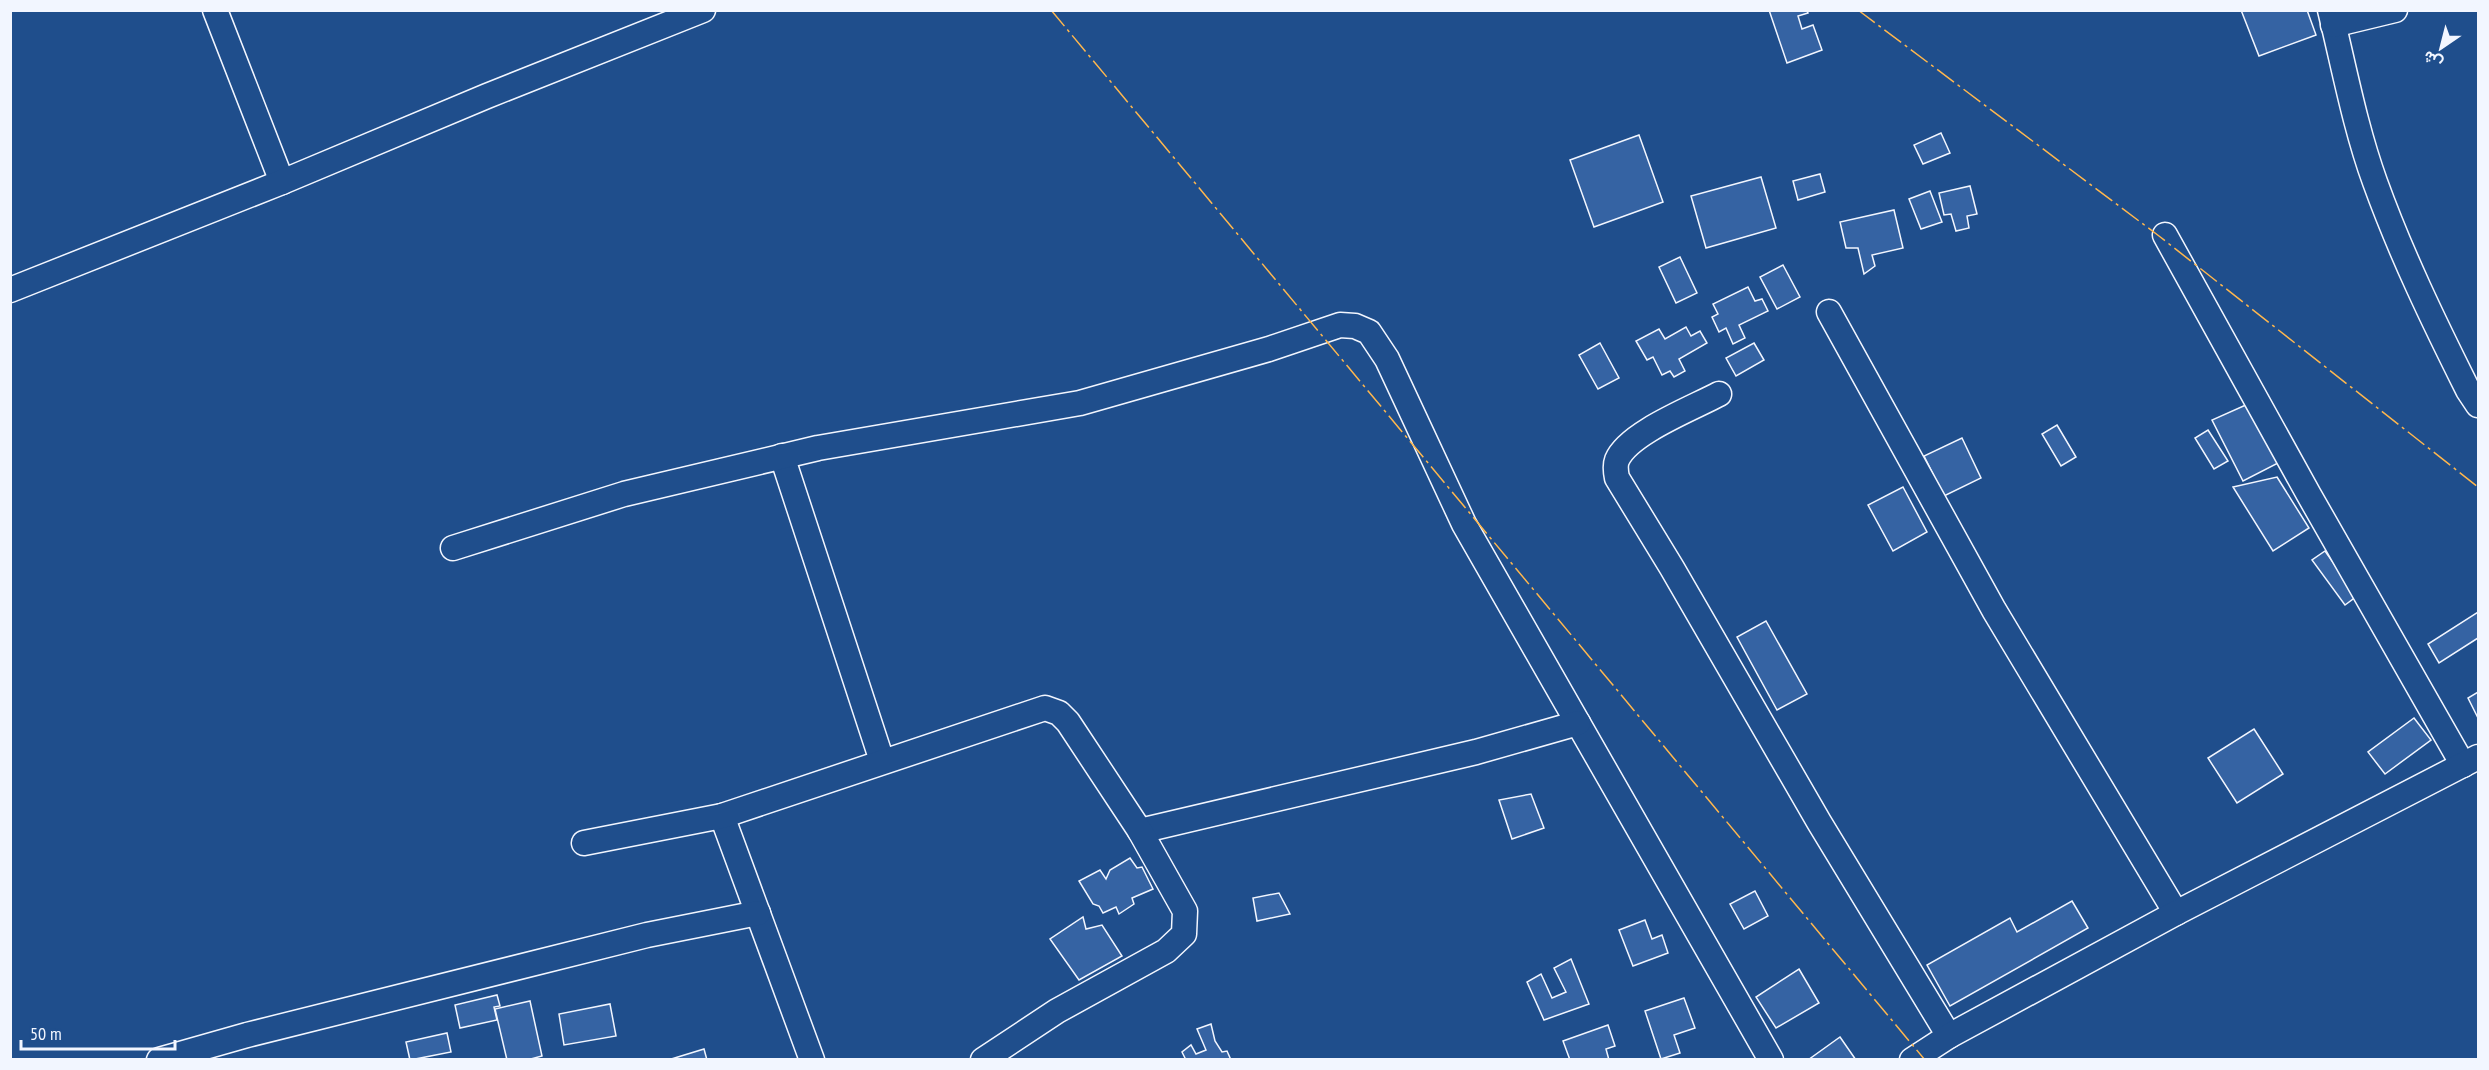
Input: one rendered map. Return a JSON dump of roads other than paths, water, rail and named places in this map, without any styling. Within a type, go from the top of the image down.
[{"type":"street","points":[[215,10],[282,182]]},
{"type":"street","points":[[10,290],[703,10]]},
{"type":"street","points":[[2395,10],[2332,18],[2338,49],[2374,180],[2416,287],[2468,390],[2478,405]]},
{"type":"street","points":[[1912,1059],[1949,1036],[2176,913],[2471,761],[2309,495],[2165,235]]},
{"type":"street","points":[[1829,312],[1994,610],[2176,913]]},
{"type":"street","points":[[453,548],[624,494],[818,448],[1080,403],[1269,349],[1340,325],[1355,326],[1369,332],[1387,359],[1464,524],[1771,1059]]},
{"type":"street","points":[[1719,394],[1645,433],[1624,447],[1616,462],[1617,478],[1672,568],[1819,822],[1949,1036]]},
{"type":"street","points":[[782,456],[882,761]]},
{"type":"street","points":[[584,843],[722,816],[1045,708],[1059,713],[1068,722],[1140,831],[1185,911],[1184,934],[1166,951],[1058,1011],[983,1059]]},
{"type":"street","points":[[1140,831],[1476,752],[1578,723]]},
{"type":"street","points":[[722,816],[812,1059]]},
{"type":"street","points":[[159,1059],[647,935],[758,913]]}]
